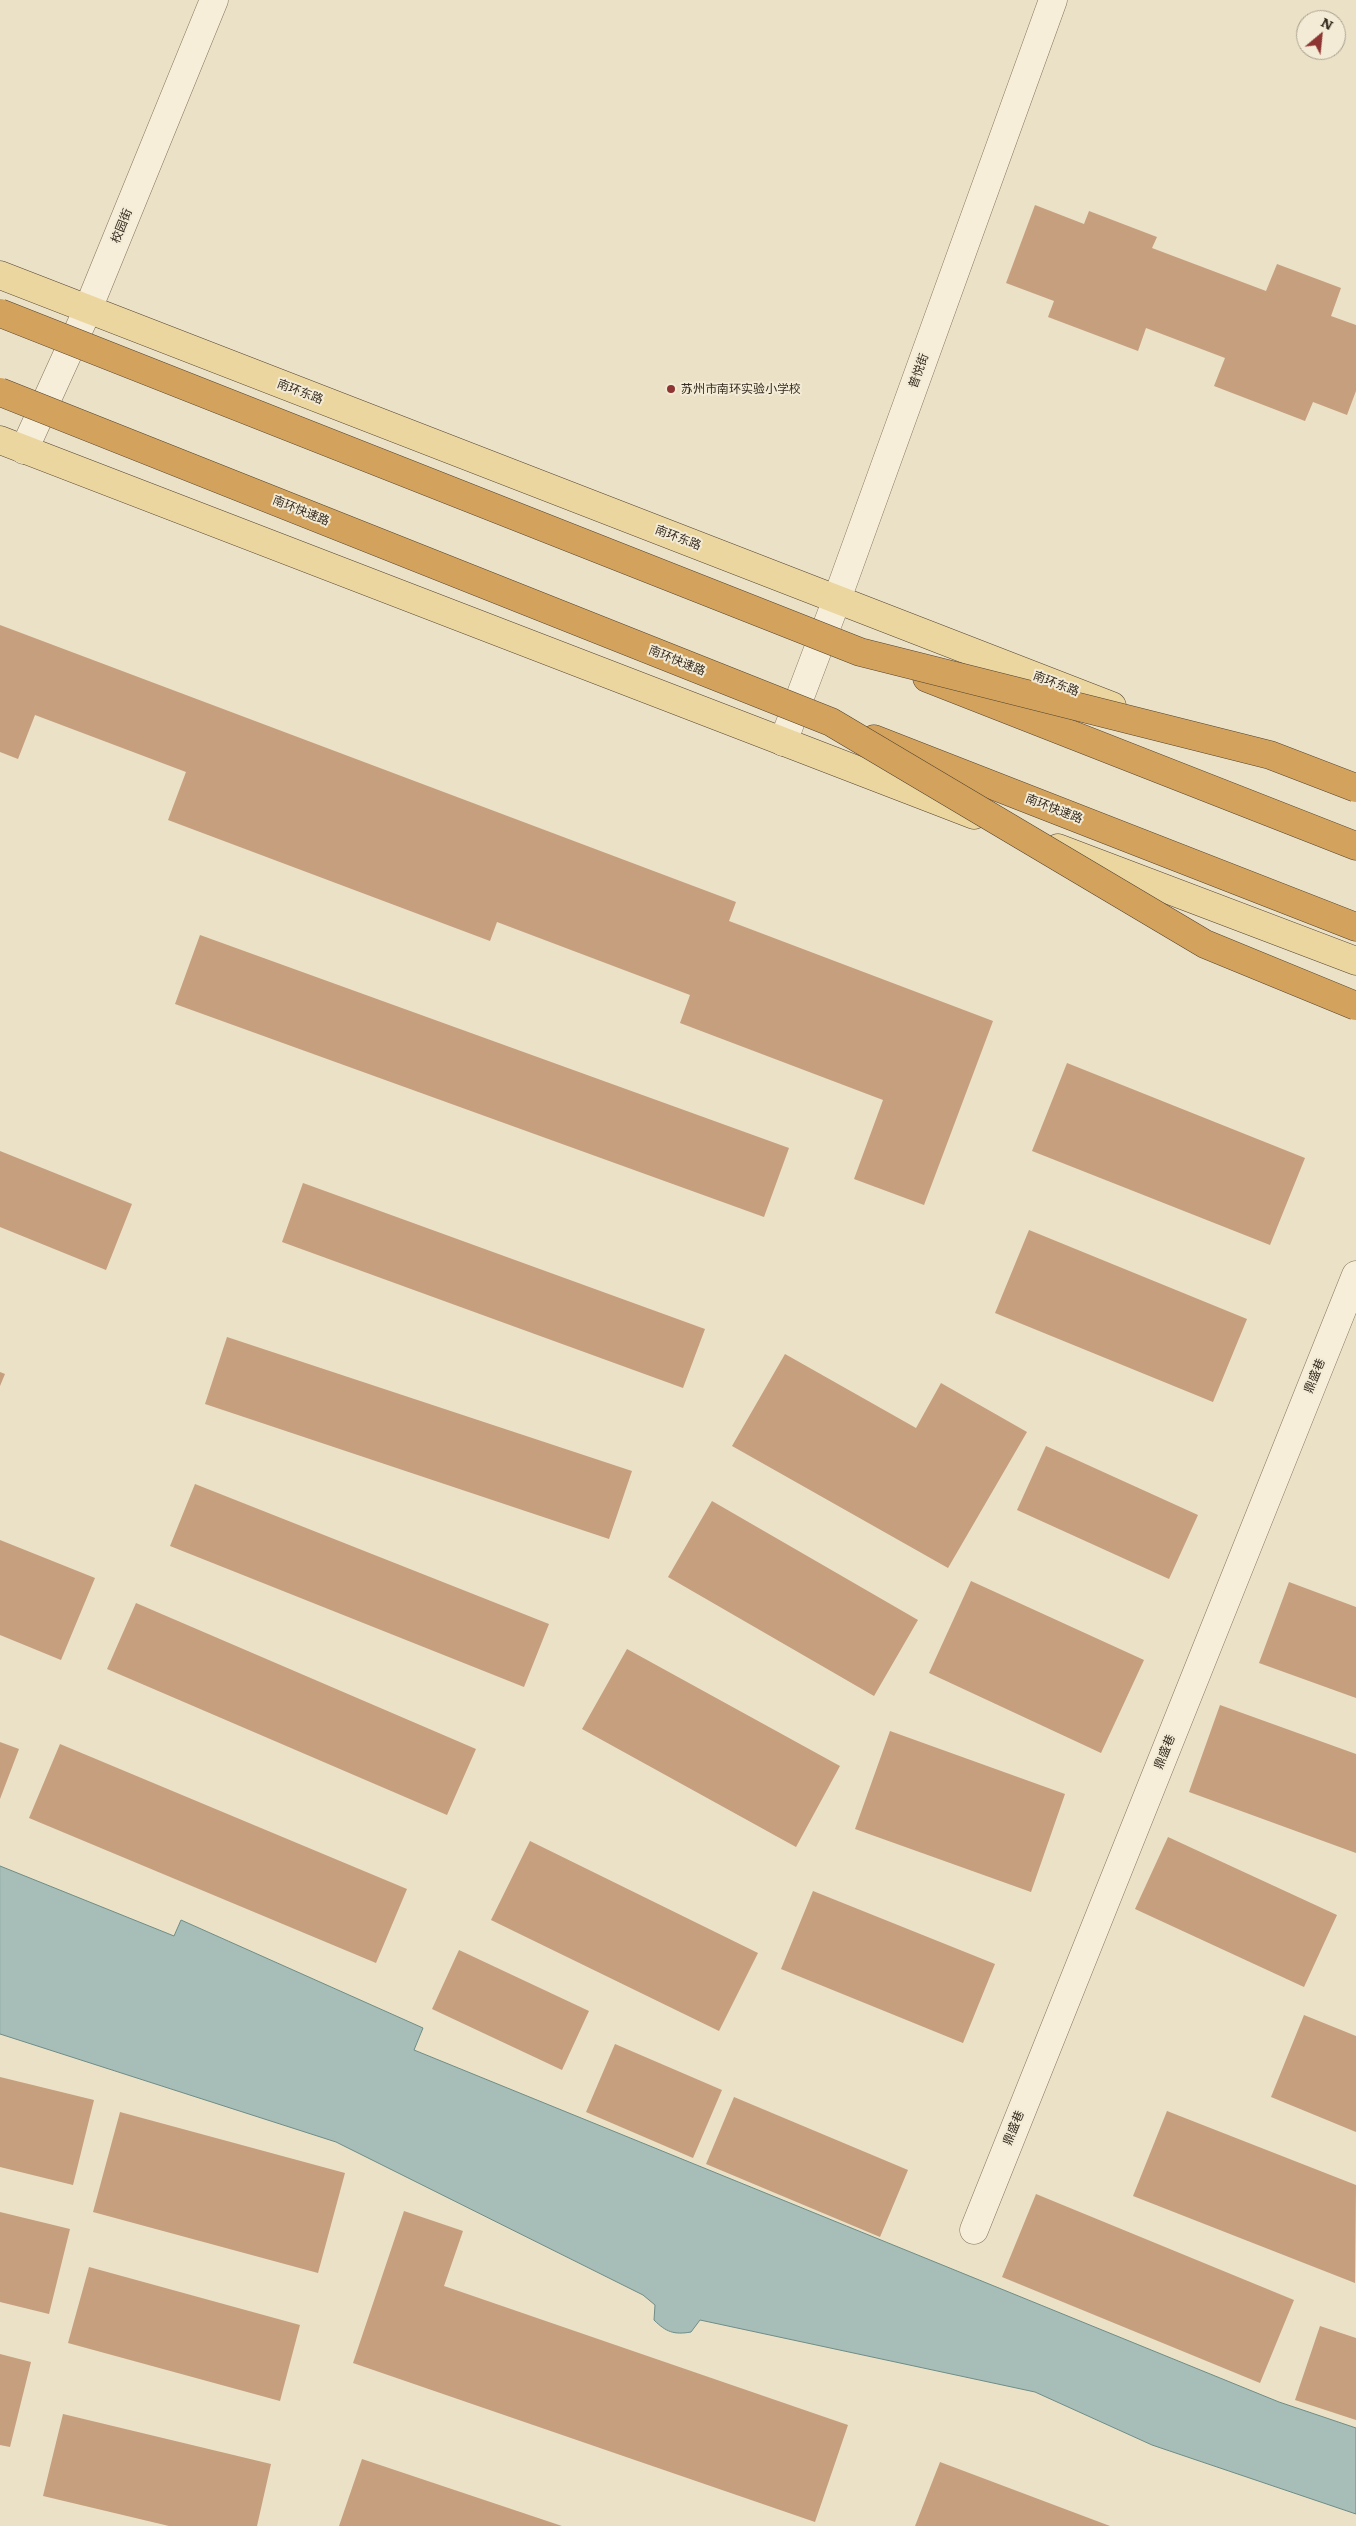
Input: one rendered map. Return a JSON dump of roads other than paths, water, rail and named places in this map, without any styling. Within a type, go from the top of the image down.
[{"type":"highway","points":[[0,313],[1356,846]]},
{"type":"highway","name":"南环快速路","points":[[0,392],[831,722],[1356,927]]},
{"type":"highway","points":[[860,652],[1270,755],[1356,788]]},
{"type":"highway","points":[[831,722],[1205,944],[1356,1006]]},
{"type":"main road","name":"南环东路","points":[[0,275],[1356,800]]},
{"type":"main road","points":[[12,445],[1356,961]]},
{"type":"street","name":"校园街","points":[[12,445],[88,309],[214,0]]},
{"type":"street","name":"普悦街","points":[[783,742],[837,600],[1053,0]]},
{"type":"street","name":"鼎盛巷","points":[[974,2230],[1356,1275]]},
{"type":"water","points":[[0,1866],[174,1936],[181,1920],[423,2028],[414,2050],[1279,2402],[1356,2428],[1356,2514],[1152,2445],[1035,2392],[700,2320],[691,2332],[671,2332],[654,2320],[655,2305],[643,2295],[336,2142],[0,2034]]},
{"type":"place","name":"苏州市南环实验小学校","points":[[671,389]]}]
